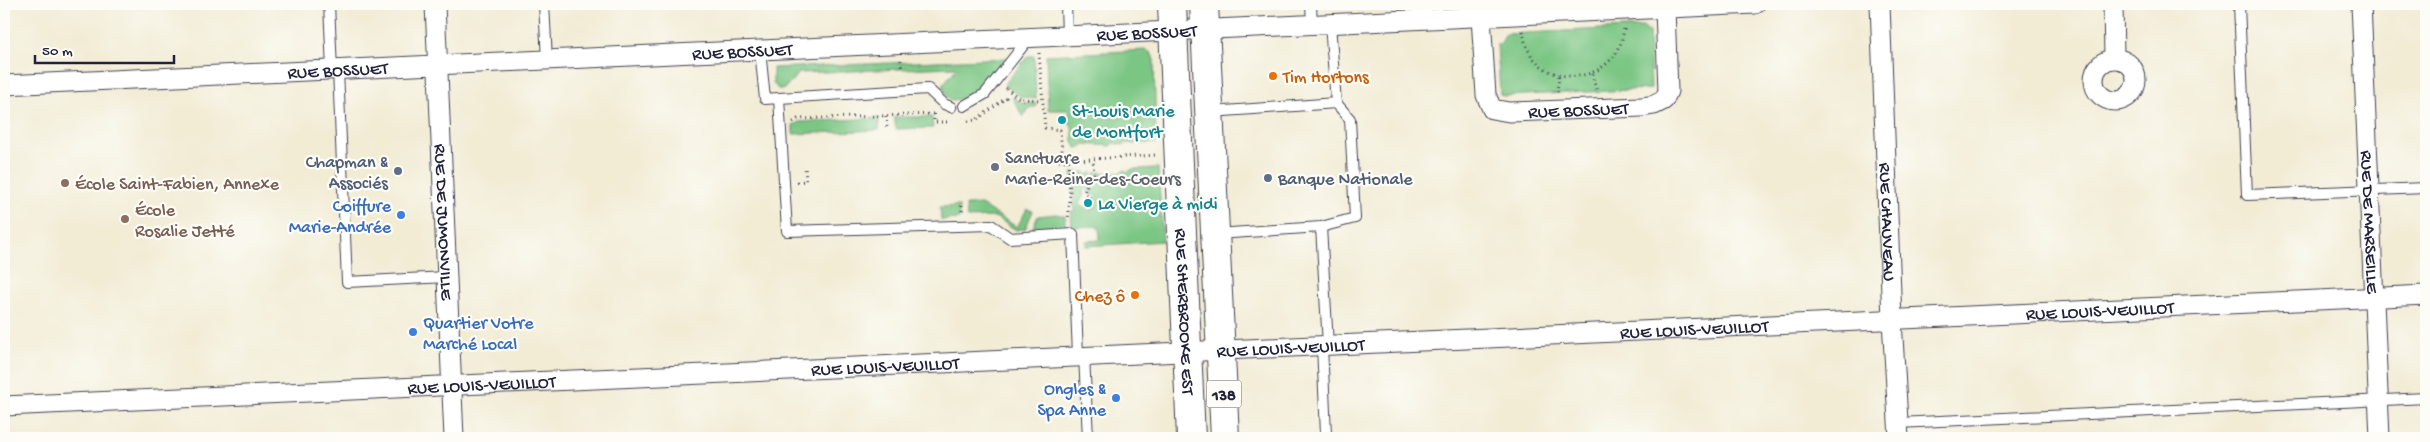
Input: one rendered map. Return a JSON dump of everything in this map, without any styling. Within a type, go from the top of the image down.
[{"type":"main road","name":"RUE SHERBROOKE EST","points":[[1204,16],[1225,438]]},
{"type":"main road","name":"RUE SHERBROOKE EST","points":[[1173,17],[1191,438]]},
{"type":"street","name":"RUE DE JUMONVILLE","points":[[435,4],[454,438]]},
{"type":"street","name":"RUE BOSSUET","points":[[4,85],[760,50],[1035,45],[1067,35],[1173,17],[1204,16],[1321,23],[1755,4]]},
{"type":"street","name":"RUE CHAUVEAU","points":[[1880,4],[1892,320],[1899,431]]},
{"type":"street","points":[[2113,4],[2114,58]]},
{"type":"street","name":"RUE DE MARSEILLE","points":[[2361,4],[2380,438]]},
{"type":"street","name":"RUE BOSSUET","points":[[1481,17],[1486,95],[1492,109],[1509,112],[1642,107],[1654,106],[1664,100],[1668,91],[1665,8]]},
{"type":"street","name":"RUE LOUIS-VEUILLOT","points":[[4,406],[1081,355],[1325,346],[2426,295]]},
{"type":"lane","points":[[329,4],[348,282],[447,277]]},
{"type":"lane","points":[[544,4],[547,60]]},
{"type":"lane","points":[[1066,4],[1067,35]]},
{"type":"lane","points":[[1216,234],[1321,227],[1355,218],[1350,119],[1336,103],[1321,23],[1311,4]]},
{"type":"lane","points":[[2238,4],[2247,195],[2426,188]]},
{"type":"lane","points":[[964,106],[985,94],[1035,45]]},
{"type":"lane","points":[[760,50],[765,99],[928,89],[944,104],[951,107]]},
{"type":"lane","points":[[779,98],[788,231],[991,225],[1010,238],[1073,234],[1088,438]]},
{"type":"lane","points":[[1209,112],[1336,103]]},
{"type":"lane","points":[[1321,227],[1326,434]]},
{"type":"lane","points":[[1899,431],[2426,398]]},
{"type":"path","points":[[1523,31],[1524,40],[1532,55],[1544,68],[1559,75],[1592,74],[1609,62],[1616,53],[1624,34],[1624,26]]},
{"type":"path","points":[[1035,45],[1045,130],[1060,130],[1063,161],[1070,195],[1068,212]]},
{"type":"path","points":[[901,60],[901,69]]},
{"type":"path","points":[[1592,74],[1597,92]]},
{"type":"path","points":[[1557,94],[1559,75]]},
{"type":"path","points":[[1001,85],[1020,99],[1042,100]]},
{"type":"path","points":[[965,121],[976,120],[1006,98],[1008,102]]},
{"type":"path","points":[[934,114],[934,122],[952,122]]},
{"type":"path","points":[[791,128],[792,124],[798,119],[943,114]]},
{"type":"path","points":[[886,116],[887,130]]},
{"type":"path","points":[[1063,161],[1159,154]]},
{"type":"path","points":[[1090,198],[1084,193],[1089,179],[1094,174],[1093,159]]},
{"type":"path","points":[[793,180],[794,182],[806,181],[805,166]]},
{"type":"green space","points":[[1644,27],[1649,32],[1651,89],[1503,96],[1500,94],[1497,44],[1501,43],[1506,34]]},
{"type":"green space","points":[[1147,50],[1152,54],[1154,60],[1156,143],[1129,143],[1123,145],[1113,143],[1112,146],[1084,144],[1083,147],[1076,148],[1073,141],[1069,110],[1048,110],[1046,55]]},
{"type":"green space","points":[[1028,56],[1034,56],[1036,99],[1021,97],[1004,85]]},
{"type":"green space","points":[[1008,58],[983,86],[961,99],[951,100],[944,93],[943,84],[957,68],[954,67],[799,73],[784,89],[778,89],[773,83],[773,68]]},
{"type":"green space","points":[[1012,97],[1023,103],[1036,103],[1036,107],[1030,107],[1023,117]]},
{"type":"green space","points":[[894,117],[932,117],[933,128],[896,129]]},
{"type":"green space","points":[[879,118],[879,130],[793,134],[793,125],[799,122]]},
{"type":"green space","points":[[1158,168],[1163,241],[1086,246],[1086,241],[1100,240],[1099,226],[1072,227],[1071,212],[1074,211],[1072,173],[1085,172],[1086,175],[1093,172],[1083,191],[1084,196],[1079,202],[1080,205],[1090,211],[1097,206],[1092,202],[1097,197],[1086,190],[1096,172],[1119,173],[1125,170],[1127,172],[1133,169]]},
{"type":"green space","points":[[966,205],[981,205],[1017,227],[1027,209],[1033,211],[1025,229],[1016,230],[995,217],[967,218]]},
{"type":"green space","points":[[959,206],[959,219],[941,220],[940,207]]},
{"type":"green space","points":[[1056,214],[1065,216],[1065,227],[1032,229],[1038,216]]},
{"type":"place","name":"Tim Hortons","points":[[1273,76]]},
{"type":"place","name":"St-Louis Marie de Montfort","points":[[1062,120]]},
{"type":"place","name":"Sanctuare Marie-Reine-des-Coeurs","points":[[995,167]]},
{"type":"place","name":"Chapman & Associés","points":[[398,171]]},
{"type":"place","name":"Banque Nationale","points":[[1268,178]]},
{"type":"place","name":"École Saint-Fabien, Annexe","points":[[65,183]]},
{"type":"place","name":"La Vierge à midi","points":[[1088,203]]},
{"type":"place","name":"Coiffure Marie-Andrée","points":[[401,215]]},
{"type":"place","name":"École Rosalie Jetté","points":[[125,219]]},
{"type":"place","name":"Chez ô","points":[[1135,295]]},
{"type":"place","name":"Quartier Votre Marché Local","points":[[413,332]]},
{"type":"place","name":"Ongles & Spa Anne","points":[[1116,398]]}]
